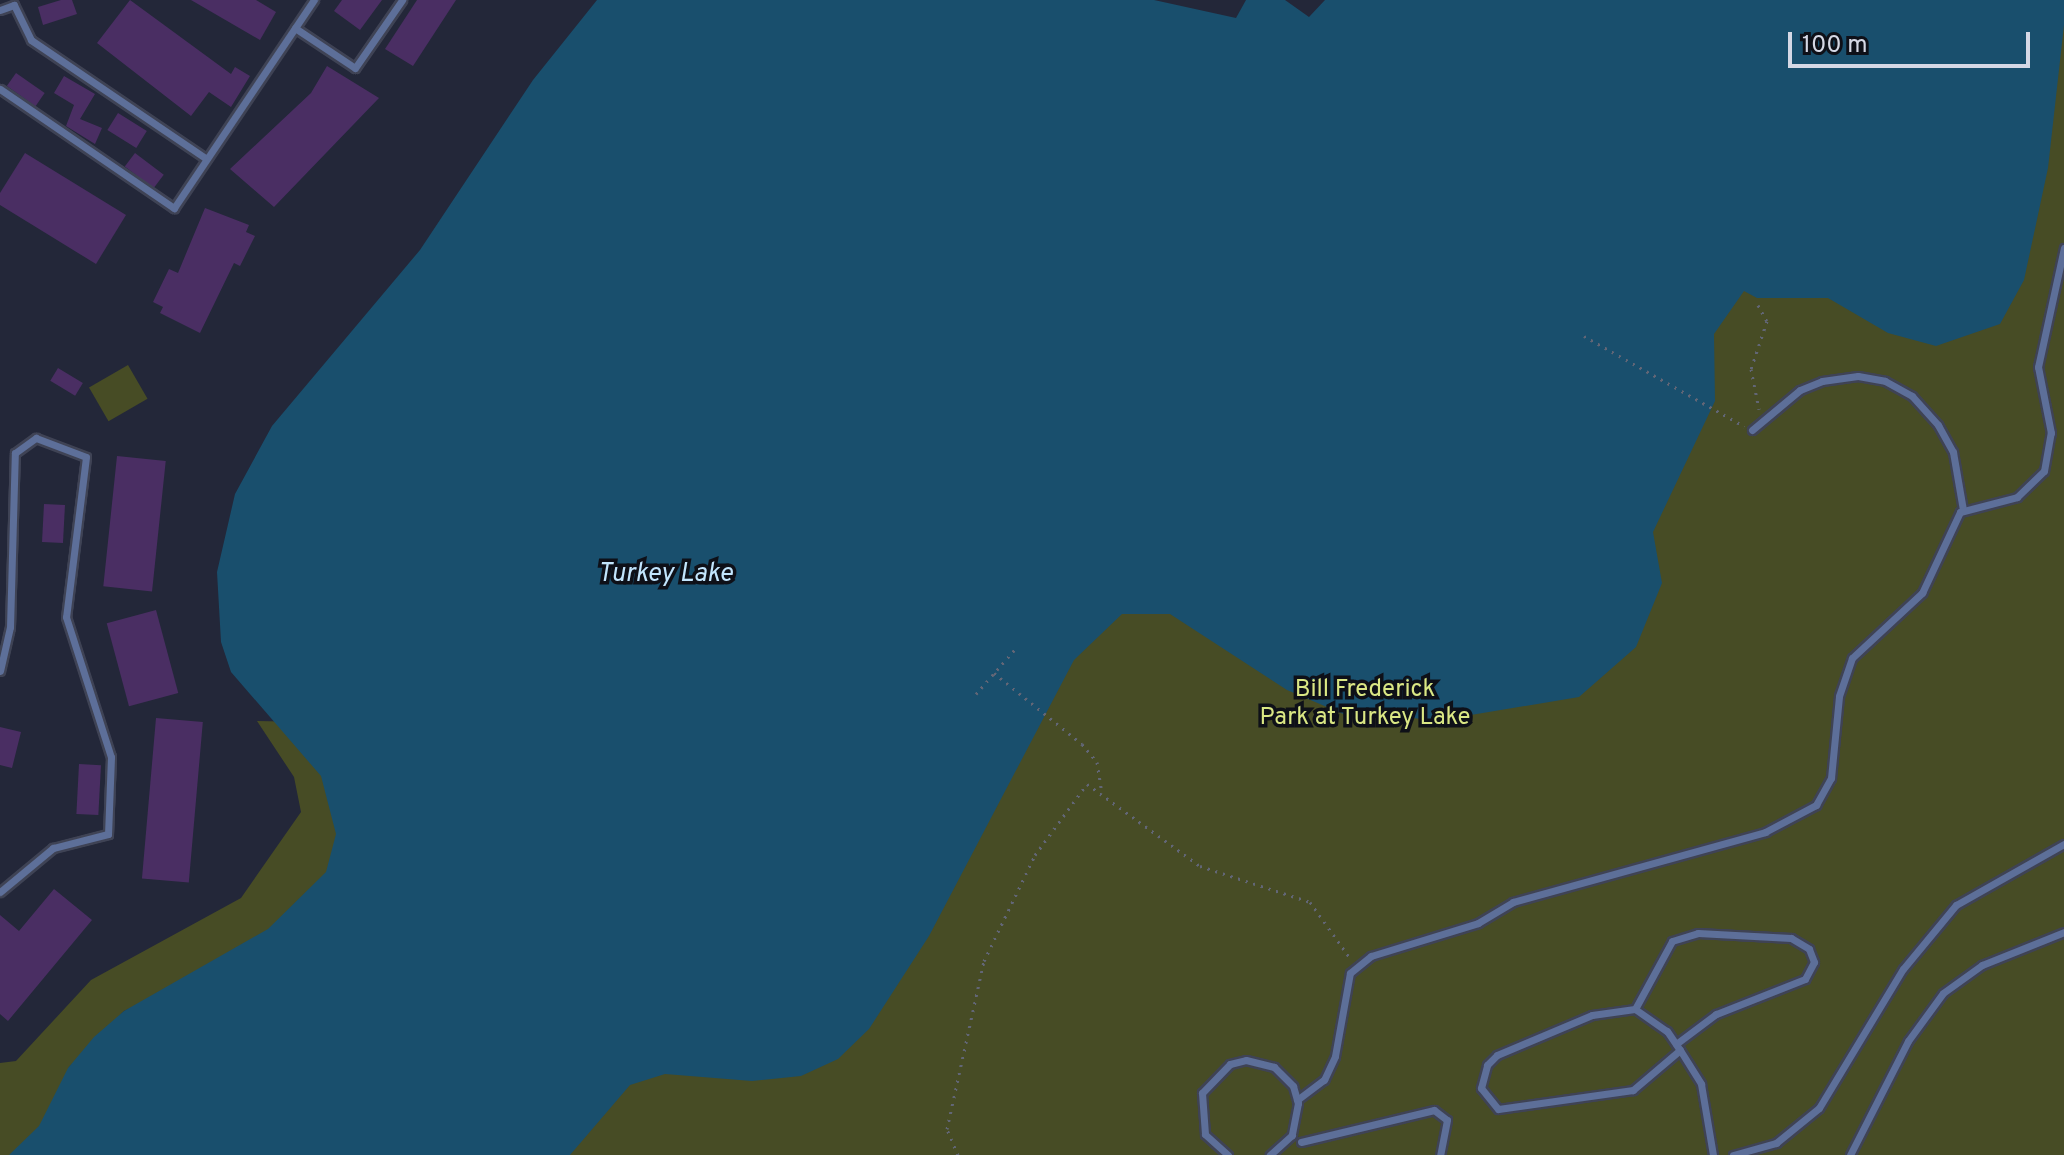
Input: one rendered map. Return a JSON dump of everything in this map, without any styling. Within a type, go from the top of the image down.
[{"type":"lane","points":[[0,89],[174,208],[314,0]]},
{"type":"lane","points":[[295,28],[355,68],[402,0]]},
{"type":"lane","points":[[0,10],[14,5],[31,40],[207,159]]},
{"type":"lane","points":[[1963,510],[2017,497],[2044,471],[2051,433],[2038,367],[2064,248]]},
{"type":"lane","points":[[1297,1100],[1314,1092],[1335,1056],[1350,973],[1371,956],[1478,923],[1513,902],[1765,832],[1816,805],[1831,778],[1839,696],[1852,658],[1922,593],[1963,510],[1953,452],[1938,425],[1912,396],[1885,381],[1858,376],[1822,381],[1800,390],[1752,430]]},
{"type":"lane","points":[[0,671],[11,587],[15,453],[36,438],[86,457],[66,617],[111,757],[108,834],[53,848],[0,892]]},
{"type":"lane","points":[[0,585],[11,587]]},
{"type":"lane","points":[[1733,1155],[1776,1143],[1819,1108],[1903,969],[1956,905],[2064,844]]},
{"type":"lane","points":[[1850,1155],[1908,1041],[1943,993],[1982,965],[2064,932]]},
{"type":"lane","points":[[1635,1009],[1672,941],[1698,933],[1791,938],[1809,949],[1814,962],[1805,979],[1716,1014],[1678,1047],[1633,1090],[1523,1108],[1488,1103],[1481,1088],[1487,1065],[1497,1055],[1592,1015],[1635,1009],[1678,1047],[1704,1095],[1713,1155]]},
{"type":"lane","points":[[1228,1155],[1205,1134],[1199,1114],[1210,1079],[1230,1064],[1259,1061],[1283,1076],[1297,1100],[1292,1135],[1270,1155]]},
{"type":"lane","points":[[1301,1142],[1434,1110],[1447,1120],[1440,1155]]},
{"type":"lane","points":[[1292,1135],[1301,1142],[1302,1155]]},
{"type":"path","points":[[1584,336],[1752,430],[1759,413],[1751,369],[1767,321],[1758,305]]},
{"type":"path","points":[[976,694],[1017,647]]},
{"type":"path","points":[[994,673],[1082,744],[1097,762],[1101,788]]},
{"type":"path","points":[[958,1155],[947,1129],[984,961],[1035,855],[1087,784],[1101,788],[1151,836],[1200,866],[1310,902],[1357,968]]},
{"type":"green space","name":"Bill Frederick Park at Turkey Lake","points":[[2064,0],[2064,1155],[0,1155],[0,1063],[16,1061],[91,980],[241,898],[301,812],[294,777],[257,721],[905,734]],"holes":[[[174,988],[68,1068],[124,1011]]]},
{"type":"green space","points":[[128,365],[148,399],[109,421],[89,388]]},
{"type":"water","name":"Turkey Lake","points":[[597,0],[1154,0],[1236,18],[1246,0],[1285,0],[1309,17],[1325,0],[2064,0],[2064,25],[2048,168],[2024,280],[2000,324],[1936,346],[1888,333],[1828,298],[1757,298],[1744,291],[1714,334],[1715,401],[1653,532],[1662,583],[1636,647],[1579,697],[1435,721],[1364,711],[1348,716],[1287,690],[1170,614],[1122,614],[1074,660],[929,936],[869,1029],[838,1059],[801,1076],[752,1081],[665,1074],[630,1085],[570,1155],[9,1155],[39,1126],[68,1068],[94,1037],[124,1011],[268,929],[326,872],[336,834],[321,776],[231,672],[221,642],[217,572],[235,494],[272,426],[420,250],[533,80]]},
{"type":"building","points":[[72,0],[77,14],[43,25],[38,7]]},
{"type":"building","points":[[130,0],[231,74],[235,67],[250,76],[231,107],[209,92],[191,116],[97,43]]},
{"type":"building","points":[[191,0],[256,0],[276,12],[260,40]]},
{"type":"building","points":[[342,0],[382,0],[360,30],[334,11]]},
{"type":"building","points":[[417,0],[456,0],[413,66],[385,49]]},
{"type":"building","points":[[327,66],[379,98],[274,207],[230,169],[311,93]]},
{"type":"building","points":[[16,73],[45,93],[35,106],[7,86]]},
{"type":"building","points":[[64,76],[95,94],[80,119],[102,128],[95,144],[66,126],[74,105],[54,93]]},
{"type":"building","points":[[118,113],[147,131],[136,148],[107,130]]},
{"type":"building","points":[[25,153],[126,215],[96,264],[0,205],[0,193]]},
{"type":"building","points":[[135,153],[164,175],[154,188],[125,167]]},
{"type":"building","points":[[205,208],[249,225],[246,232],[255,236],[240,266],[234,263],[200,333],[160,313],[163,307],[153,302],[169,269],[178,273]]},
{"type":"building","points":[[58,368],[83,383],[75,396],[50,381]]},
{"type":"building","points":[[117,456],[166,461],[152,591],[103,586]]},
{"type":"building","points":[[44,504],[65,505],[63,543],[42,542]]},
{"type":"building","points":[[156,610],[178,693],[129,706],[107,623]]},
{"type":"building","points":[[156,718],[203,722],[189,882],[142,878]]},
{"type":"building","points":[[0,727],[21,732],[12,768],[0,765]]},
{"type":"building","points":[[79,764],[101,765],[98,815],[76,814]]},
{"type":"building","points":[[54,889],[92,920],[8,1021],[0,1014],[0,915],[19,931]]}]
